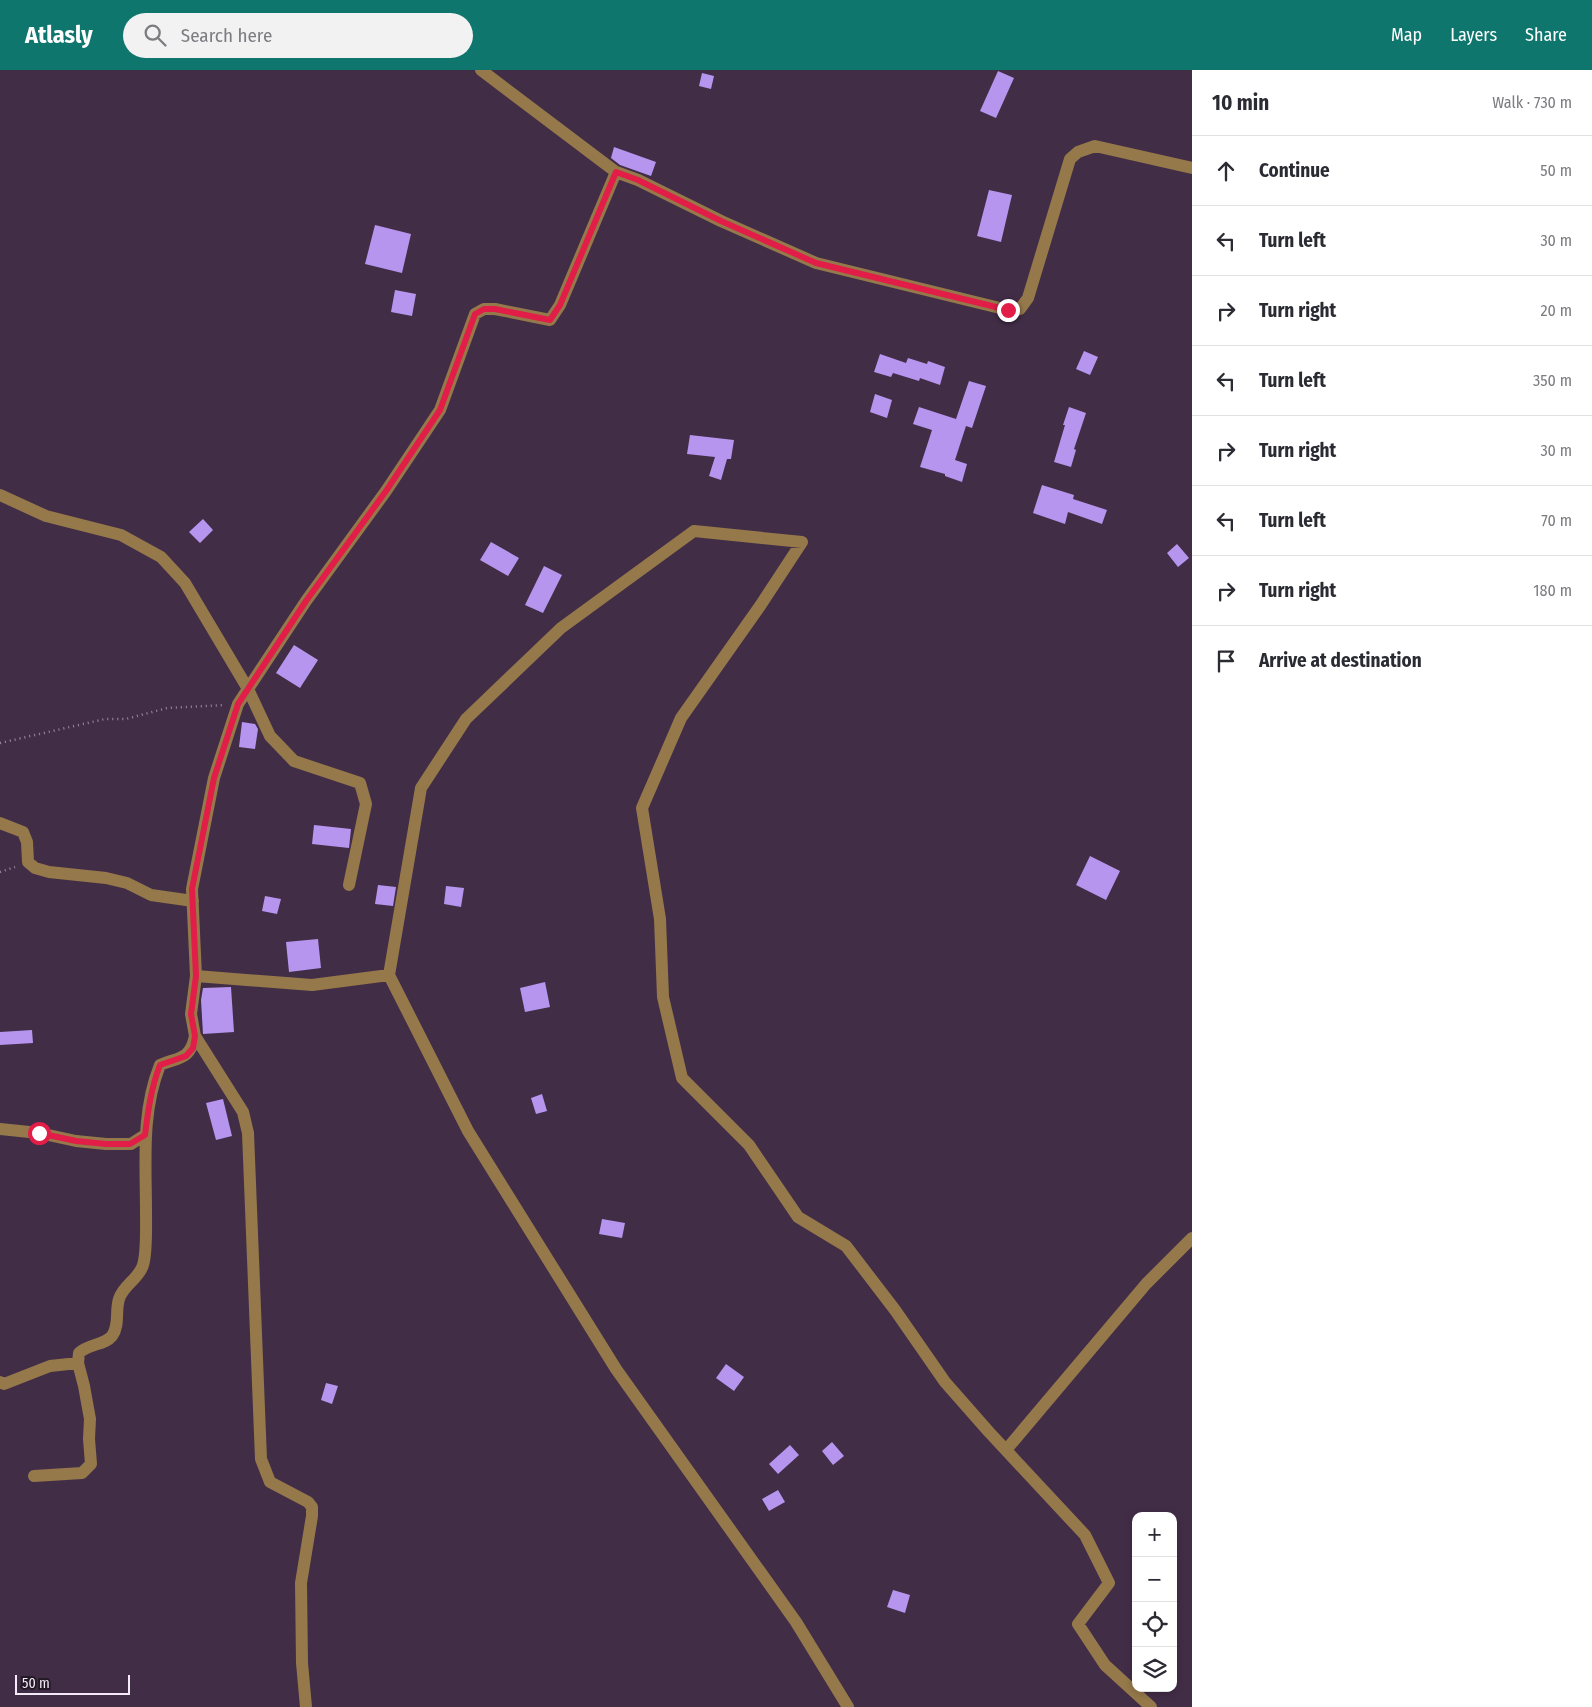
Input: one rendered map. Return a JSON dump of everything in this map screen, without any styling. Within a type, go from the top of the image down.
[{"type":"street","points":[[481,70],[616,172],[638,180],[721,221],[816,263],[1008,310],[1020,310],[1028,298],[1070,159],[1095,146],[1192,168]]},
{"type":"street","points":[[34,1476],[82,1473],[91,1464],[90,1419],[78,1363],[78,1352],[112,1336],[116,1328],[118,1299],[125,1286],[135,1277],[142,1266],[146,1228],[145,1135],[148,1104],[153,1081],[160,1065],[186,1056],[193,1048],[195,1036],[191,1014],[196,976],[192,889],[214,778],[238,704],[306,601],[386,491],[440,410],[475,314],[484,309],[495,309],[550,320],[560,305],[616,172]]},
{"type":"street","points":[[0,495],[46,516],[121,535],[161,557],[185,583],[248,689],[270,736],[294,761],[360,784],[366,804],[349,885]]},
{"type":"street","points":[[848,1707],[796,1622],[616,1369],[468,1131],[389,974],[420,788],[466,719],[561,628],[694,531],[802,542],[760,606],[681,718],[642,808],[660,919],[663,997],[682,1078],[749,1146],[798,1217],[846,1246],[895,1310],[946,1382],[1085,1535],[1110,1583],[1078,1624],[1105,1665],[1151,1707]]},
{"type":"street","points":[[0,823],[23,832],[27,842],[28,862],[35,868],[49,872],[106,878],[127,883],[151,895],[193,901]]},
{"type":"street","points":[[196,976],[312,985],[389,974]]},
{"type":"street","points":[[195,1036],[243,1112],[248,1133],[261,1459],[270,1482],[308,1502],[312,1507],[301,1583],[302,1662],[306,1707]]},
{"type":"street","points":[[0,1129],[39,1133],[76,1141],[106,1144],[130,1144],[145,1135]]},
{"type":"street","points":[[1006,1450],[1146,1284],[1192,1238]]},
{"type":"street","points":[[0,1382],[4,1384],[50,1366],[78,1363]]},
{"type":"path","points":[[0,743],[74,725],[105,719],[126,719],[167,708],[238,704]]},
{"type":"building","points":[[998,71],[1014,78],[996,118],[980,111]]},
{"type":"building","points":[[702,73],[714,76],[711,89],[699,86]]},
{"type":"building","points":[[614,147],[656,162],[651,176],[620,165],[611,158]]},
{"type":"building","points":[[989,190],[1012,195],[1001,242],[977,236]]},
{"type":"building","points":[[375,225],[411,234],[402,273],[365,264]]},
{"type":"building","points":[[395,290],[416,294],[412,316],[391,312]]},
{"type":"building","points":[[1084,351],[1098,357],[1090,375],[1076,369]]},
{"type":"building","points":[[880,354],[906,363],[908,358],[927,364],[928,361],[945,367],[940,385],[920,378],[919,381],[893,373],[891,377],[874,372]]},
{"type":"building","points":[[969,381],[986,386],[972,428],[966,426],[955,460],[967,464],[962,482],[945,476],[945,474],[920,467],[932,430],[913,424],[919,407],[956,419]]},
{"type":"building","points":[[875,394],[892,400],[887,418],[870,412]]},
{"type":"building","points":[[1069,407],[1086,413],[1074,449],[1076,450],[1071,467],[1054,462]]},
{"type":"building","points":[[690,435],[734,440],[731,459],[727,459],[721,480],[709,476],[715,457],[687,454]]},
{"type":"building","points":[[1042,485],[1074,495],[1073,499],[1107,510],[1102,524],[1068,512],[1065,524],[1033,513]]},
{"type":"building","points":[[203,519],[213,530],[200,543],[189,532]]},
{"type":"building","points":[[491,542],[519,558],[508,576],[480,560]]},
{"type":"building","points":[[1177,544],[1189,558],[1178,567],[1167,553]]},
{"type":"building","points":[[544,566],[562,575],[543,613],[525,605]]},
{"type":"building","points":[[294,645],[318,660],[300,688],[276,673]]},
{"type":"building","points":[[242,722],[255,724],[258,729],[255,749],[239,747]]},
{"type":"building","points":[[314,825],[351,829],[349,848],[312,844]]},
{"type":"building","points":[[1090,856],[1120,871],[1106,900],[1076,885]]},
{"type":"building","points":[[378,885],[396,887],[393,906],[375,904]]},
{"type":"building","points":[[446,886],[464,888],[461,907],[444,904]]},
{"type":"building","points":[[265,896],[281,899],[277,914],[262,911]]},
{"type":"building","points":[[318,939],[321,968],[289,972],[286,942]]},
{"type":"building","points":[[545,982],[550,1007],[525,1012],[520,988]]},
{"type":"building","points":[[231,987],[234,1032],[203,1034],[201,1000],[203,988]]},
{"type":"building","points":[[32,1030],[33,1043],[0,1045],[0,1032]]},
{"type":"building","points":[[542,1094],[547,1111],[536,1114],[531,1098]]},
{"type":"building","points":[[223,1099],[232,1136],[216,1140],[206,1103]]},
{"type":"building","points":[[602,1219],[625,1223],[622,1238],[599,1234]]},
{"type":"building","points":[[726,1364],[744,1377],[734,1391],[716,1378]]},
{"type":"building","points":[[326,1383],[338,1386],[332,1404],[321,1400]]},
{"type":"building","points":[[832,1442],[844,1456],[833,1465],[822,1451]]},
{"type":"building","points":[[790,1445],[799,1455],[778,1474],[769,1464]]},
{"type":"building","points":[[778,1490],[785,1502],[769,1511],[762,1499]]},
{"type":"building","points":[[893,1590],[910,1595],[905,1613],[887,1607]]},
{"type":"route","points":[[39,1133],[76,1141],[106,1144],[130,1144],[145,1135],[148,1104],[153,1081],[160,1065],[186,1056],[193,1048],[195,1036],[191,1014],[196,976],[192,889],[214,778],[238,704],[306,601],[386,491],[440,410],[475,314],[484,309],[495,309],[550,320],[560,305],[616,172],[625,174],[721,221],[816,263],[1008,310]]}]
